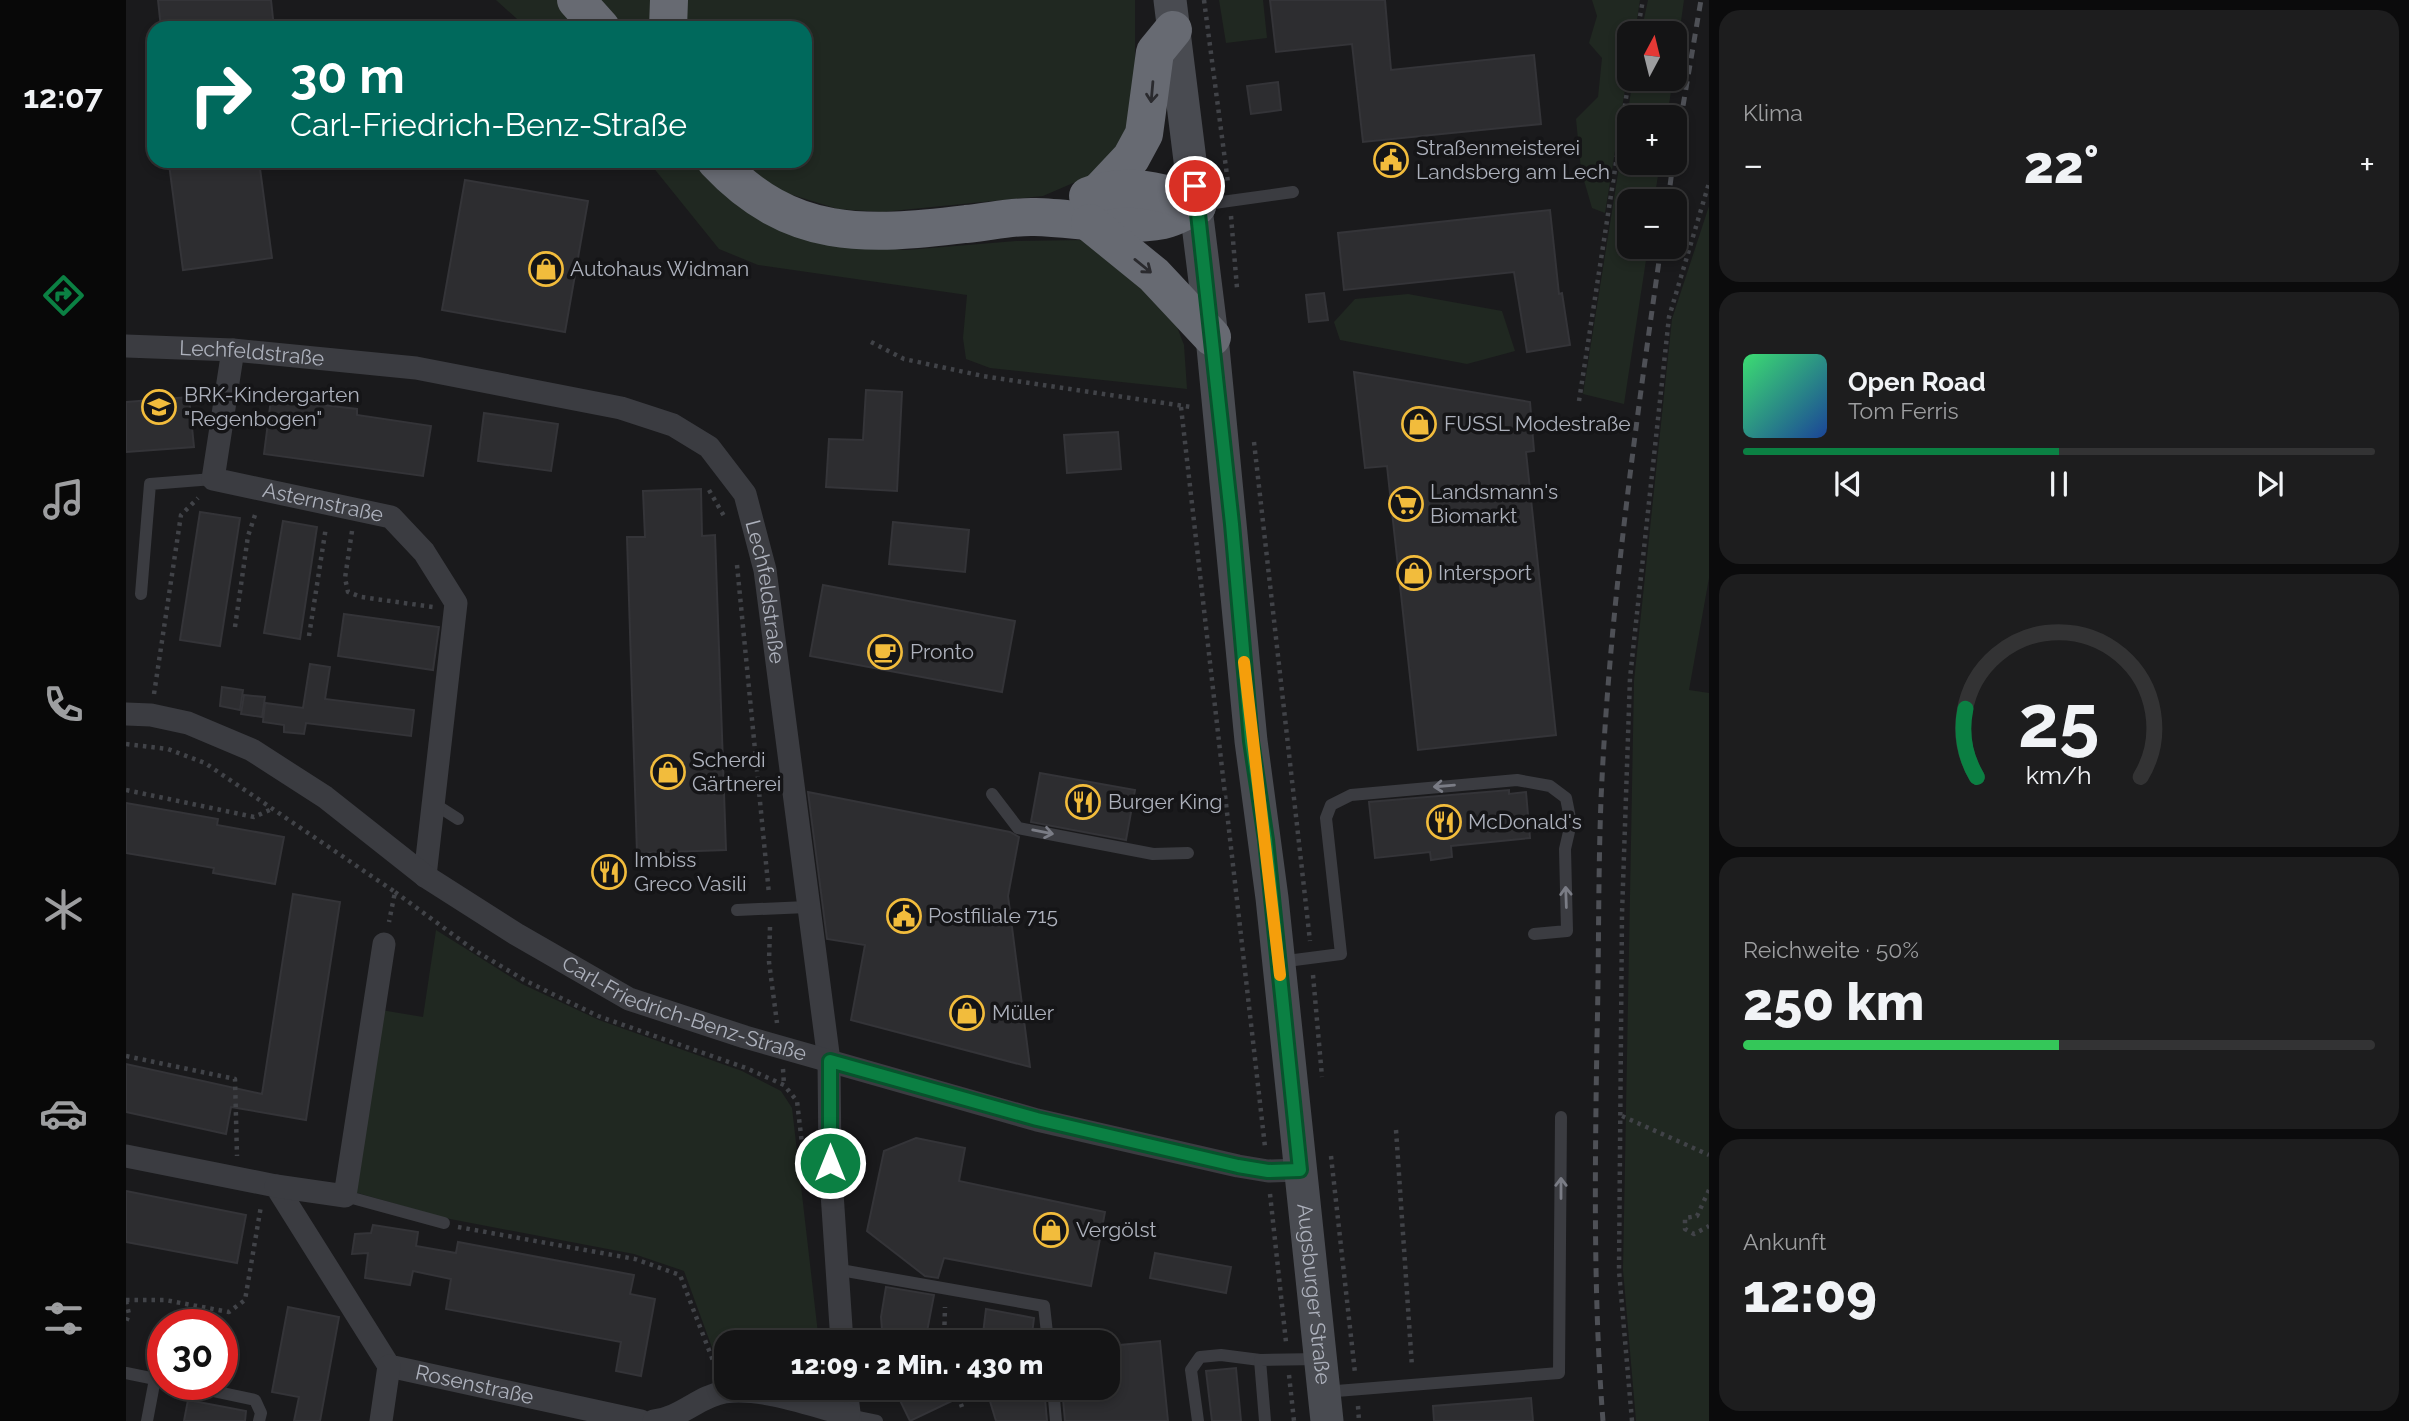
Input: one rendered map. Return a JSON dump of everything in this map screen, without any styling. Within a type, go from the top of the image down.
[{"type":"highway","points":[[576,0],[595,21]]},
{"type":"highway","points":[[668,21],[669,0]]},
{"type":"highway","points":[[1095,207],[1131,158],[1144,134],[1155,52],[1172,15]]},
{"type":"highway","points":[[723,168],[737,183],[770,207],[808,223],[851,230],[901,232],[1034,217],[1095,207],[1132,189],[1169,193],[1214,204]]},
{"type":"highway","points":[[1095,207],[1212,337]]},
{"type":"main road","name":"Augsburger Straße","points":[[1172,15],[1214,204],[1212,337],[1251,741],[1279,962],[1284,1171],[1321,1359],[1325,1407]]},
{"type":"street","name":"Lechfeldstraße","points":[[126,346],[233,350],[416,368],[621,408],[673,425],[709,447],[745,494],[765,570],[807,907],[830,1061],[835,1269],[841,1330]]},
{"type":"street","points":[[212,480],[233,350]]},
{"type":"street","name":"Asternstraße","points":[[212,480],[391,517],[424,552],[456,603],[455,610]]},
{"type":"street","points":[[425,876],[455,610]]},
{"type":"street","name":"Carl-Friedrich-Benz-Straße","points":[[126,714],[151,715],[188,723],[251,750],[325,797],[425,876],[516,934],[629,999],[830,1061],[1037,1119],[1284,1171]]},
{"type":"street","points":[[126,1156],[270,1185],[345,1196],[384,944]]},
{"type":"street","name":"Rosenstraße","points":[[270,1185],[389,1366],[380,1421]]},
{"type":"street","name":"Rosenstraße","points":[[389,1366],[641,1421]]},
{"type":"street","points":[[654,1421],[669,1419],[714,1395]]},
{"type":"street","points":[[781,1400],[849,1418],[847,1400]]},
{"type":"lane","points":[[1214,204],[1293,192]]},
{"type":"lane","points":[[141,594],[150,484],[212,480]]},
{"type":"lane","points":[[1279,962],[1341,954],[1326,818],[1331,805],[1351,795],[1517,780],[1550,786],[1566,798],[1571,823],[1565,849],[1567,931],[1534,934]]},
{"type":"lane","points":[[992,794],[1018,828],[1153,854],[1188,853]]},
{"type":"lane","points":[[433,803],[458,819]]},
{"type":"lane","points":[[737,909],[807,907]]},
{"type":"lane","points":[[1325,1407],[1357,1390],[1559,1373],[1561,1117]]},
{"type":"lane","points":[[345,1196],[444,1223]]},
{"type":"lane","points":[[835,1269],[1044,1306],[1047,1330]]},
{"type":"lane","points":[[1198,1421],[1191,1370],[1200,1357],[1221,1355],[1288,1362],[1321,1359]]},
{"type":"lane","points":[[1260,1360],[1265,1421]]},
{"type":"lane","points":[[126,1373],[147,1377]]},
{"type":"lane","points":[[238,1396],[255,1400],[261,1413],[260,1421]]},
{"type":"lane","points":[[147,1421],[153,1400]]},
{"type":"lane","points":[[1054,1400],[1056,1421]]},
{"type":"lane","points":[[849,1418],[877,1421]]},
{"type":"path","points":[[1203,0],[1214,204],[1238,295]]},
{"type":"path","points":[[1639,21],[1643,0]]},
{"type":"path","points":[[1579,401],[1627,91]]},
{"type":"path","points":[[1633,1421],[1619,1271],[1622,914],[1630,678],[1669,317],[1709,183]]},
{"type":"path","points":[[871,342],[904,359],[983,376],[1181,407],[1284,1171],[1288,1362],[1294,1421]]},
{"type":"path","points":[[1252,431],[1311,958],[1323,1089]]},
{"type":"path","points":[[703,479],[722,510],[725,522]]},
{"type":"path","points":[[151,715],[181,515],[212,480]]},
{"type":"path","points":[[235,627],[248,536],[254,527],[261,489]]},
{"type":"path","points":[[309,636],[330,504]]},
{"type":"path","points":[[356,509],[345,578],[348,592],[362,597],[455,610]]},
{"type":"path","points":[[735,556],[771,908],[769,962],[784,1085]]},
{"type":"path","points":[[126,744],[168,749],[205,763],[275,808],[474,950],[526,981],[598,1016],[746,1068],[784,1085],[797,1101],[806,1170]]},
{"type":"path","points":[[126,790],[254,817],[275,808]]},
{"type":"path","points":[[384,944],[395,892]]},
{"type":"path","points":[[126,1056],[235,1079],[237,1178]]},
{"type":"path","points":[[1622,1116],[1709,1155]]},
{"type":"path","points":[[1396,1130],[1413,1384]]},
{"type":"path","points":[[1329,1143],[1359,1421]]},
{"type":"path","points":[[126,1322],[129,1314],[126,1301],[166,1300],[229,1312],[245,1300],[270,1185]]},
{"type":"path","points":[[1709,1190],[1697,1216],[1685,1218],[1685,1229],[1694,1234],[1709,1226]]},
{"type":"path","points":[[444,1223],[485,1234],[635,1259],[680,1275],[714,1363]]},
{"type":"path","points":[[944,1330],[949,1289]]},
{"type":"path","points":[[959,1400],[962,1407]]},
{"type":"shaded area","points":[[496,0],[564,0],[584,21],[519,21]]},
{"type":"shaded area","points":[[592,0],[657,0],[657,21],[610,21]]},
{"type":"shaded area","points":[[683,0],[1135,0],[1135,129],[1094,174],[1043,196],[882,212],[838,209],[773,189],[751,168],[812,168],[812,21],[683,21]]},
{"type":"shaded area","points":[[1219,0],[1263,0],[1267,38],[1226,43]]},
{"type":"shaded area","points":[[1592,0],[1640,0],[1637,21],[1617,21],[1617,91],[1625,91],[1623,105],[1617,105],[1617,139],[1605,213],[1592,208],[1581,170],[1576,119],[1598,97],[1602,58],[1589,43],[1597,16]]},
{"type":"shaded area","points":[[1648,0],[1684,0],[1681,21],[1644,21]]},
{"type":"shaded area","points":[[1631,91],[1671,91],[1669,105],[1629,105]]},
{"type":"shaded area","points":[[654,168],[712,168],[853,247],[907,250],[1016,241],[1084,240],[1166,298],[1184,345],[1187,389],[990,368],[966,359],[963,338],[967,295],[758,265],[719,249]]},
{"type":"shaded area","points":[[1618,175],[1658,175],[1656,189],[1617,189],[1617,259],[1646,259],[1624,404],[1583,394]]},
{"type":"shaded area","points":[[1709,206],[1709,578],[1689,690],[1709,693],[1709,1421],[1636,1421],[1623,1270],[1634,681],[1672,319]]},
{"type":"shaded area","points":[[1408,294],[1502,311],[1515,351],[1467,364],[1340,340],[1334,322],[1355,299]]},
{"type":"shaded area","points":[[436,930],[522,984],[599,1020],[742,1071],[781,1091],[792,1108],[818,1330],[714,1330],[714,1353],[684,1271],[634,1254],[445,1218],[354,1192],[381,1010],[423,1017]]},
{"type":"building","points":[[158,0],[271,0],[273,21],[160,21]]},
{"type":"building","points":[[1270,0],[1385,0],[1391,70],[1534,55],[1541,124],[1363,142],[1352,44],[1276,52]]},
{"type":"building","points":[[1278,82],[1281,110],[1251,114],[1247,86]]},
{"type":"building","points":[[170,168],[260,168],[272,258],[183,270]]},
{"type":"building","points":[[465,180],[588,201],[565,332],[442,310]]},
{"type":"building","points":[[1550,210],[1559,294],[1562,293],[1570,345],[1527,352],[1514,272],[1344,290],[1338,233]]},
{"type":"building","points":[[1324,293],[1328,320],[1309,322],[1306,295]]},
{"type":"building","points":[[1354,372],[1530,402],[1534,451],[1526,452],[1556,735],[1418,750],[1387,466],[1365,468]]},
{"type":"building","points":[[866,390],[902,392],[897,491],[826,487],[829,439],[863,440]]},
{"type":"building","points":[[189,397],[194,447],[126,452],[126,402]]},
{"type":"building","points":[[271,399],[357,409],[357,415],[431,426],[423,476],[264,454]]},
{"type":"building","points":[[484,413],[558,424],[551,471],[478,461]]},
{"type":"building","points":[[1118,432],[1121,469],[1067,473],[1064,435]]},
{"type":"building","points":[[701,489],[702,536],[715,535],[726,850],[637,853],[627,537],[645,537],[643,491]]},
{"type":"building","points":[[200,512],[240,518],[220,646],[180,640]]},
{"type":"building","points":[[283,521],[317,527],[300,639],[264,633]]},
{"type":"building","points":[[893,522],[969,530],[965,572],[889,564]]},
{"type":"building","points":[[823,585],[1015,621],[1002,692],[810,656]]},
{"type":"building","points":[[344,614],[439,627],[433,670],[338,656]]},
{"type":"building","points":[[310,664],[330,667],[325,699],[414,710],[411,736],[306,723],[304,734],[284,732],[284,725],[263,722],[265,703],[303,708]]},
{"type":"building","points":[[222,687],[243,690],[240,710],[220,706]]},
{"type":"building","points":[[244,695],[265,697],[262,717],[241,714]]},
{"type":"building","points":[[1040,773],[1135,790],[1126,840],[1031,822]]},
{"type":"building","points":[[1509,790],[1509,794],[1526,792],[1530,838],[1451,846],[1452,857],[1431,860],[1430,852],[1375,858],[1369,802]]},
{"type":"building","points":[[808,792],[1010,832],[1019,837],[1008,896],[1030,1067],[851,1020],[865,945],[827,939]]},
{"type":"building","points":[[126,803],[218,819],[217,825],[284,837],[275,884],[213,873],[214,868],[126,853]]},
{"type":"building","points":[[293,894],[340,902],[306,1120],[231,1107],[226,1134],[126,1112],[126,1064],[262,1094]]},
{"type":"building","points":[[916,1138],[965,1148],[959,1181],[1105,1212],[1091,1286],[944,1258],[938,1278],[925,1276],[867,1231],[884,1151]]},
{"type":"building","points":[[126,1191],[246,1215],[237,1263],[126,1242]]},
{"type":"building","points":[[373,1225],[418,1232],[416,1246],[456,1253],[458,1242],[634,1275],[630,1294],[655,1299],[641,1376],[616,1371],[621,1342],[446,1309],[451,1279],[413,1271],[410,1285],[365,1278],[368,1253],[352,1254],[355,1234],[371,1233]]},
{"type":"building","points":[[1155,1253],[1231,1267],[1226,1293],[1150,1278]]},
{"type":"building","points":[[886,1287],[934,1295],[927,1330],[882,1330],[881,1317]]},
{"type":"building","points":[[288,1307],[339,1317],[320,1421],[294,1421],[299,1397],[272,1392]]},
{"type":"building","points":[[986,1309],[1034,1318],[1032,1330],[983,1330]]},
{"type":"building","points":[[1160,1341],[1168,1421],[1065,1421],[1063,1400],[1120,1400],[1120,1345]]},
{"type":"building","points":[[1236,1368],[1241,1421],[1212,1421],[1206,1371]]},
{"type":"building","points":[[1531,1398],[1533,1421],[1434,1421],[1433,1406]]},
{"type":"building","points":[[188,1400],[246,1411],[245,1421],[184,1421]]},
{"type":"building","points":[[900,1400],[954,1400],[910,1421]]},
{"type":"building","points":[[990,1400],[1045,1400],[1047,1421],[996,1421]]},
{"type":"railway","points":[[1683,105],[1701,0]]},
{"type":"railway","points":[[1670,189],[1671,175]]},
{"type":"railway","points":[[1603,1421],[1596,1229],[1601,800],[1617,592],[1659,259]]},
{"type":"slow traffic","points":[[1244,662],[1280,975]]},
{"type":"place","name":"Straßenmeisterei Landsberg am Lech","points":[[1391,160]]},
{"type":"place","name":"Autohaus Widman","points":[[546,269]]},
{"type":"place","name":"BRK-Kindergarten \"Regenbogen\"","points":[[159,407]]},
{"type":"place","name":"FUSSL Modestraße","points":[[1419,424]]},
{"type":"place","name":"Landsmann's Biomarkt","points":[[1406,504]]},
{"type":"place","name":"Intersport","points":[[1414,573]]},
{"type":"place","name":"Pronto","points":[[885,652]]},
{"type":"place","name":"Scherdi Gärtnerei","points":[[668,772]]},
{"type":"place","name":"Burger King","points":[[1083,802]]},
{"type":"place","name":"McDonald's","points":[[1444,822]]},
{"type":"place","name":"Imbiss Greco Vasili","points":[[609,872]]},
{"type":"place","name":"Postfiliale 715","points":[[904,916]]},
{"type":"place","name":"Müller","points":[[967,1013]]},
{"type":"place","name":"Vergölst","points":[[1051,1230]]},
{"type":"route","points":[[830,1163],[830,1061],[1037,1119],[1238,1166],[1268,1171],[1300,1170],[1266,840],[1251,741],[1232,524],[1195,186]]}]
